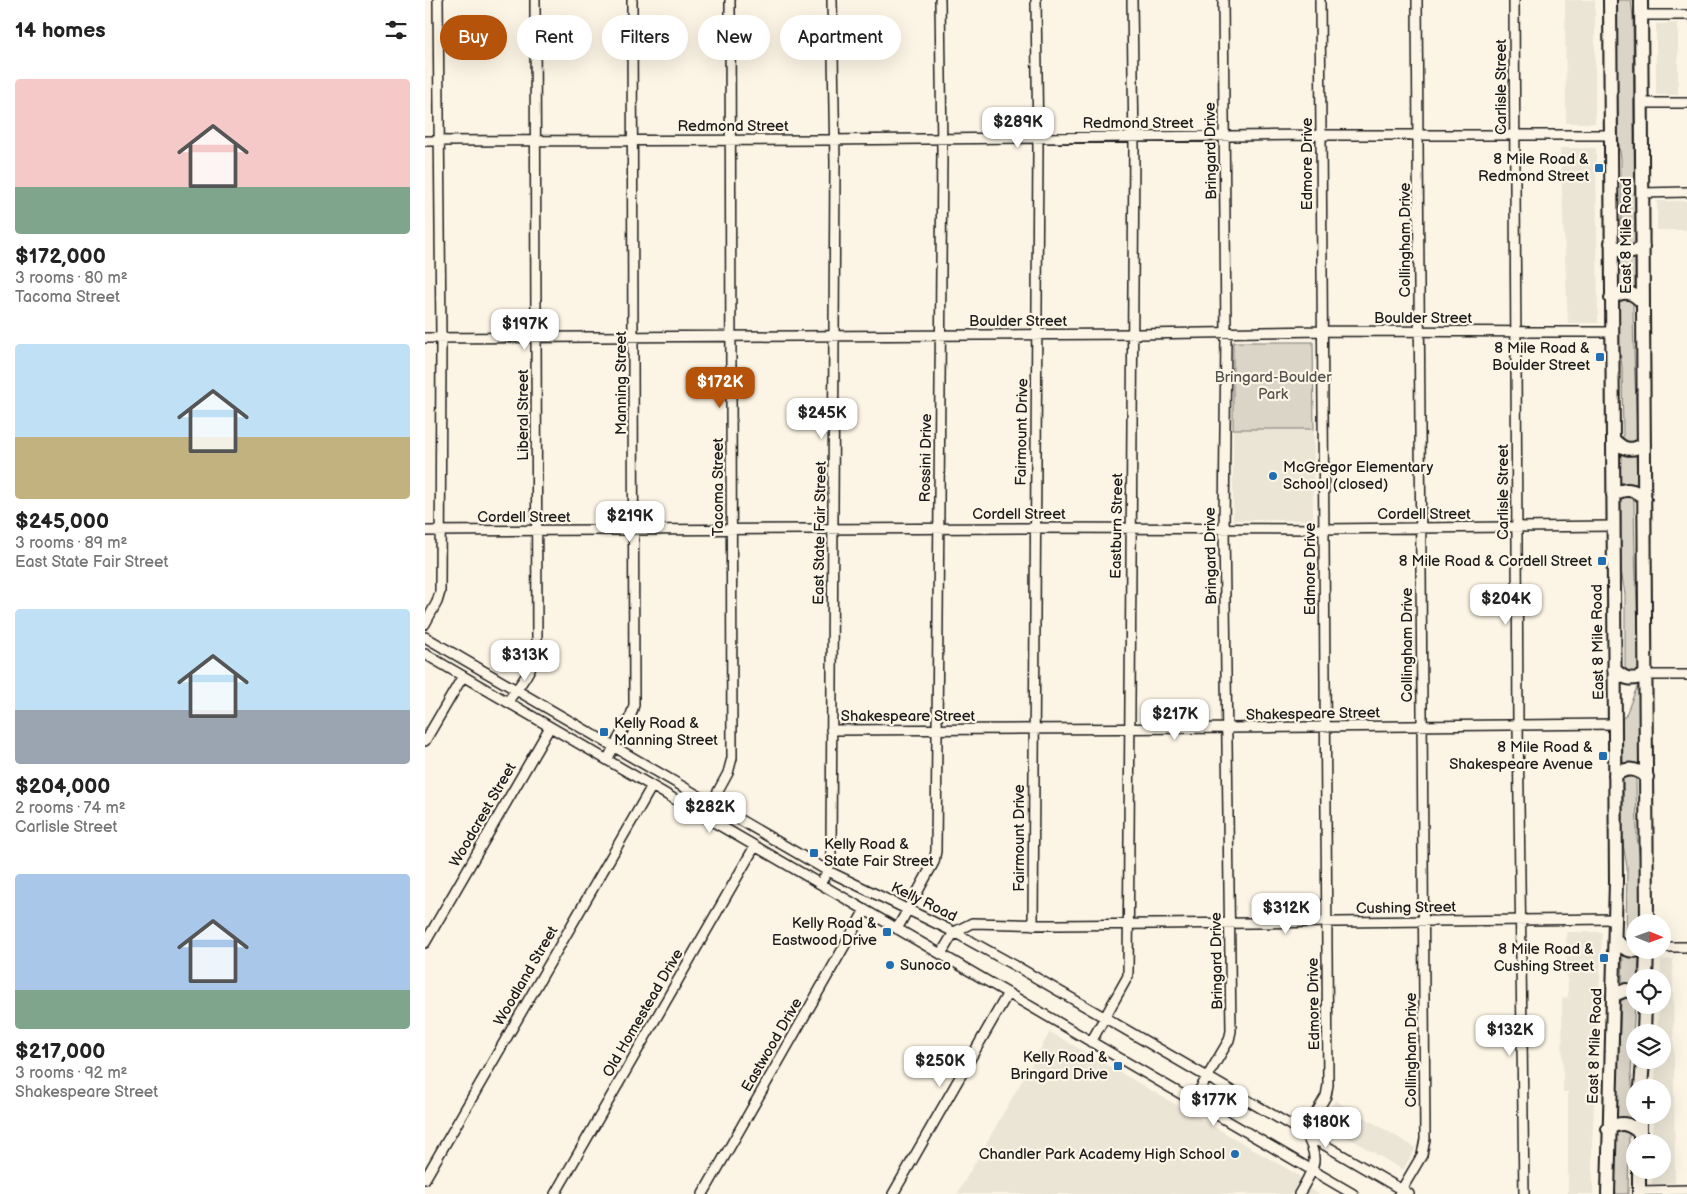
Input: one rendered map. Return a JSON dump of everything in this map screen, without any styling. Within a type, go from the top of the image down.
[{"type":"highway","name":"East 8 Mile Road","points":[[1608,1194],[1608,1129],[1616,919],[1609,0]]},
{"type":"highway","name":"East 8 Mile Road","points":[[1641,0],[1647,914]]},
{"type":"highway","points":[[1611,243],[1624,253],[1634,252],[1643,247]]},
{"type":"highway","points":[[1611,298],[1620,293],[1628,292],[1635,295],[1643,303]]},
{"type":"highway","points":[[1613,439],[1626,450],[1635,449],[1644,444]]},
{"type":"highway","points":[[1613,495],[1622,490],[1629,489],[1645,498]]},
{"type":"highway","points":[[1614,670],[1623,677],[1630,679],[1646,675]]},
{"type":"highway","points":[[1615,775],[1624,770],[1631,769],[1639,771],[1647,777]]},
{"type":"highway","points":[[1615,940],[1626,950]]},
{"type":"highway","points":[[1614,995],[1626,990]]},
{"type":"highway","points":[[1608,1129],[1617,1124],[1624,1123],[1631,1126],[1637,1134]]},
{"type":"highway","points":[[1639,1179],[1639,1193]]},
{"type":"street","points":[[425,624],[439,596],[441,530],[438,0]]},
{"type":"street","name":"Liberal Street","points":[[507,702],[535,660],[537,649],[535,0]]},
{"type":"street","name":"Manning Street","points":[[607,760],[631,715],[634,705],[632,0]]},
{"type":"street","name":"Tacoma Street","points":[[704,816],[732,762],[730,0]]},
{"type":"street","name":"East State Fair Street","points":[[821,884],[828,871],[831,854],[835,336],[832,0]]},
{"type":"street","name":"Rossini Drive","points":[[897,928],[909,910],[936,856],[942,138],[940,0]]},
{"type":"street","name":"Fairmount Drive","points":[[1033,925],[1038,137],[1036,0]]},
{"type":"street","name":"Eastburn Street","points":[[1091,1042],[1128,979],[1134,136],[1132,0]]},
{"type":"street","name":"Bringard Drive","points":[[1193,1101],[1229,1040],[1231,1031],[1223,528],[1226,334],[1223,0]]},
{"type":"street","name":"Edmore Drive","points":[[1305,1132],[1328,1092],[1320,0]]},
{"type":"street","name":"Collingham Drive","points":[[1404,1192],[1425,1146],[1417,0]]},
{"type":"street","name":"Carlisle Street","points":[[1514,0],[1518,724],[1524,1194]]},
{"type":"street","points":[[1641,16],[1687,15]]},
{"type":"street","points":[[1642,104],[1687,103]]},
{"type":"street","name":"Redmond Street","points":[[425,141],[1610,135]]},
{"type":"street","points":[[1642,193],[1687,192]]},
{"type":"street","name":"Boulder Street","points":[[425,338],[1226,334],[1322,331],[1611,332]]},
{"type":"street","name":"Cordell Street","points":[[425,531],[731,531],[939,528],[1323,529],[1613,526]]},
{"type":"street","name":"Kelly Road","points":[[425,637],[828,871],[954,932],[1305,1132],[1404,1192]]},
{"type":"street","points":[[425,654],[1353,1194]]},
{"type":"street","points":[[1646,675],[1687,675]]},
{"type":"street","points":[[425,740],[463,676]]},
{"type":"street","name":"Shakespeare Street","points":[[831,730],[938,731],[1615,724]]},
{"type":"street","name":"Woodcrest Street","points":[[425,943],[550,727]]},
{"type":"street","name":"Woodland Street","points":[[425,1180],[652,786]]},
{"type":"street","name":"Old Homestead Drive","points":[[555,1194],[755,846]]},
{"type":"street","name":"Eastwood Drive","points":[[703,1194],[865,910]]},
{"type":"street","name":"Cushing Street","points":[[954,932],[972,923],[1129,925],[1616,919]]},
{"type":"street","points":[[941,954],[954,932]]},
{"type":"street","points":[[1671,947],[1687,947]]},
{"type":"street","points":[[893,1194],[1008,993]]},
{"type":"street","points":[[1299,1194],[1315,1163],[1314,1150],[1305,1132]]},
{"type":"street","points":[[1639,1193],[1687,1190]]},
{"type":"shaded area","points":[[1565,0],[1595,0],[1595,123],[1566,123]]},
{"type":"shaded area","points":[[1678,23],[1678,95],[1656,95],[1656,24]]},
{"type":"shaded area","points":[[1560,148],[1596,148],[1598,323],[1568,323]]},
{"type":"shaded area","points":[[1657,201],[1687,201],[1687,230],[1657,230]]},
{"type":"shaded area","name":"McGregor Elementary School (closed)","points":[[1233,429],[1314,429],[1313,520],[1233,520]]},
{"type":"shaded area","points":[[1566,932],[1602,932],[1592,1145],[1593,1194],[1568,1194],[1568,1092],[1563,1092],[1562,998],[1568,997]]},
{"type":"shaded area","points":[[1673,959],[1675,1183],[1652,1184],[1652,1179],[1671,1179],[1671,1134],[1652,1134],[1653,1124],[1671,1124],[1671,1079],[1655,1079],[1656,1069],[1671,1069],[1671,1024],[1658,1024],[1658,1014],[1671,1014],[1671,969],[1660,969],[1661,960]]},
{"type":"shaded area","points":[[1050,1032],[1298,1175],[1310,1189],[1319,1194],[957,1194]]},
{"type":"shaded area","points":[[1335,1100],[1416,1148],[1403,1170],[1322,1122]]},
{"type":"green space","points":[[1617,0],[1631,0],[1633,17],[1635,239],[1633,246],[1628,248],[1621,241]]},
{"type":"green space","points":[[1619,256],[1635,258],[1635,289],[1619,287]]},
{"type":"green space","points":[[1623,297],[1632,301],[1633,304],[1637,436],[1636,442],[1632,444],[1623,439],[1619,303]]},
{"type":"green space","name":"Bringard-Boulder Park","points":[[1233,342],[1313,342],[1314,429],[1233,429]]},
{"type":"green space","points":[[1621,453],[1636,454],[1637,485],[1620,483]]},
{"type":"green space","points":[[1624,494],[1633,497],[1634,500],[1639,667],[1637,672],[1633,674],[1626,671],[1625,668],[1625,594],[1621,570],[1621,500]]},
{"type":"green space","points":[[1639,686],[1639,764],[1623,765],[1622,717],[1625,717]]},
{"type":"green space","points":[[1626,775],[1635,776],[1636,780],[1637,837],[1640,859],[1640,914],[1626,914],[1627,867],[1623,844],[1623,779]]},
{"type":"green space","points":[[1623,954],[1626,954],[1626,959],[1639,959],[1638,969],[1626,969],[1626,986],[1622,985]]},
{"type":"green space","points":[[1626,995],[1626,1014],[1634,1014],[1634,1024],[1626,1024],[1626,1069],[1631,1069],[1632,1079],[1626,1079],[1626,1118],[1616,1118],[1621,1001]]},
{"type":"green space","points":[[1620,1128],[1629,1132],[1629,1134],[1626,1134],[1628,1194],[1616,1194],[1616,1134]]},
{"type":"place","name":"8 Mile Road & Redmond Street","points":[[1599,168]]},
{"type":"place","name":"8 Mile Road & Boulder Street","points":[[1600,357]]},
{"type":"place","name":"McGregor Elementary School (closed)","points":[[1273,476]]},
{"type":"place","name":"8 Mile Road & Cordell Street","points":[[1602,561]]},
{"type":"place","name":"Kelly Road & Manning Street","points":[[604,732]]},
{"type":"place","name":"8 Mile Road & Shakespeare Avenue","points":[[1603,756]]},
{"type":"place","name":"Kelly Road & State Fair Street","points":[[814,853]]},
{"type":"place","name":"Kelly Road & Eastwood Drive","points":[[887,932]]},
{"type":"place","name":"8 Mile Road & Cushing Street","points":[[1604,958]]},
{"type":"place","name":"Sunoco","points":[[890,965]]},
{"type":"place","name":"Kelly Road & Bringard Drive","points":[[1118,1066]]},
{"type":"place","name":"Chandler Park Academy High School","points":[[1235,1154]]}]
